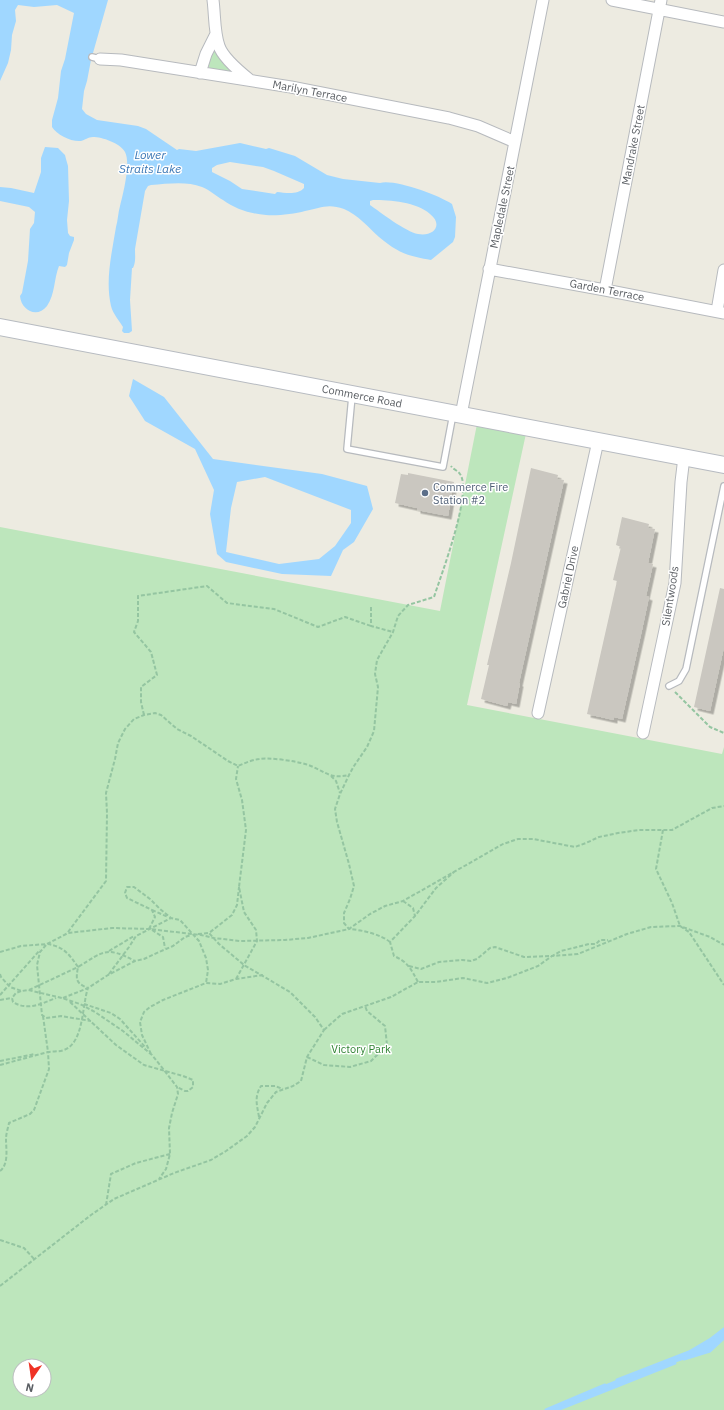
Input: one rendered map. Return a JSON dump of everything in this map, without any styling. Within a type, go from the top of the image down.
[{"type":"main road","name":"Commerce Road","points":[[0,327],[724,465]]},
{"type":"street","points":[[213,0],[216,34],[219,47],[235,68],[251,80]]},
{"type":"street","name":"Mapledale Street","points":[[457,414],[489,269],[543,0]]},
{"type":"street","points":[[612,0],[660,4],[724,22]]},
{"type":"street","name":"Mandrake Street","points":[[605,290],[660,4]]},
{"type":"street","points":[[200,73],[206,54],[216,34]]},
{"type":"street","name":"Marilyn Terrace","points":[[96,58],[121,60],[251,80],[449,118],[478,126],[515,142]]},
{"type":"street","name":"Garden Terrace","points":[[489,269],[720,312]]},
{"type":"street","points":[[720,312],[724,270]]},
{"type":"street","name":"Gabriel Drive","points":[[538,712],[598,441]]},
{"type":"street","name":"Silentwoods","points":[[643,732],[675,583],[681,482],[684,457]]},
{"type":"lane","points":[[352,394],[347,449],[443,467],[457,414]]},
{"type":"lane","points":[[669,686],[679,681],[686,669],[724,486]]},
{"type":"path","points":[[349,929],[344,923],[344,913],[354,886],[336,822],[335,809],[340,794],[354,766],[367,747],[374,731],[378,687],[375,674],[376,660],[392,632],[398,616],[408,605],[434,597],[459,518],[464,494],[461,475],[445,459]]},
{"type":"path","points":[[144,715],[141,702],[141,687],[157,675],[151,652],[134,632],[138,621],[138,596],[207,586],[227,603],[274,609],[318,627],[345,618],[392,632]]},
{"type":"path","points":[[371,607],[371,626]]},
{"type":"path","points":[[669,686],[710,727],[724,733]]},
{"type":"path","points":[[68,933],[106,881],[106,793],[118,743],[125,729],[134,719],[144,715],[161,715],[177,729],[191,736],[238,766],[260,758],[283,760],[304,764],[330,775],[340,777],[349,776]]},
{"type":"path","points":[[62,998],[88,988],[108,975],[135,961],[144,959],[172,946],[184,937],[193,934],[209,933],[232,915],[237,905],[246,830],[242,800],[236,779],[238,766]]},
{"type":"path","points":[[330,775],[336,781],[340,794]]},
{"type":"path","points":[[349,929],[370,914],[385,906],[403,901],[503,844],[518,839],[533,839],[574,847],[599,837],[618,833],[639,830],[672,830],[712,808],[724,806]]},
{"type":"path","points":[[663,830],[656,869],[672,903],[680,926],[689,932],[724,984]]},
{"type":"path","points":[[390,942],[415,916],[436,888],[458,869]]},
{"type":"path","points":[[171,918],[134,887],[127,887],[127,898],[171,918],[180,920],[199,941],[206,958],[208,970],[206,983]]},
{"type":"path","points":[[236,979],[257,941],[256,930],[244,912],[239,887]]},
{"type":"path","points":[[403,901],[413,908],[415,916]]},
{"type":"path","points":[[150,929],[155,917],[152,910]]},
{"type":"path","points":[[0,1000],[12,998],[16,993],[39,986],[78,967],[93,956],[108,951],[171,918]]},
{"type":"path","points":[[409,966],[421,969],[439,962],[462,960],[472,961],[477,959],[490,948],[495,947],[524,957],[578,954],[610,940],[651,927],[680,926],[710,937],[724,945]]},
{"type":"path","points":[[185,933],[186,927]]},
{"type":"path","points":[[0,995],[32,958],[47,944],[68,933],[112,928],[150,929],[240,941],[308,938],[349,929],[358,929],[383,936],[390,942],[394,956],[404,960],[418,982]]},
{"type":"path","points":[[150,929],[157,932],[163,938],[165,948]]},
{"type":"path","points":[[209,933],[244,965],[290,992],[315,1016],[324,1030]]},
{"type":"path","points":[[108,975],[130,947],[136,936]]},
{"type":"path","points":[[0,1286],[91,1215],[114,1199],[158,1180],[211,1160],[247,1136],[255,1127],[270,1099],[276,1092],[293,1086],[301,1081],[307,1057],[324,1030],[342,1014],[391,997],[418,982],[436,982],[463,978],[487,983],[507,978],[538,966],[561,951],[589,944],[596,944],[600,940],[610,940]]},
{"type":"path","points":[[0,1171],[3,1169],[6,1158],[6,1139],[9,1123],[30,1114],[34,1110],[49,1069],[37,965],[40,952],[47,944]]},
{"type":"path","points":[[0,953],[21,946],[47,944],[59,946],[70,955],[78,967],[77,980],[81,986],[88,988]]},
{"type":"path","points":[[108,951],[123,955],[135,961]]},
{"type":"path","points":[[0,974],[8,985],[22,991]]},
{"type":"path","points":[[152,1055],[142,1036],[140,1022],[144,1012],[163,1000],[206,983],[220,984],[236,979],[263,975]]},
{"type":"path","points":[[0,1061],[64,1050],[73,1044],[78,1034],[82,1019],[84,998],[88,988]]},
{"type":"path","points":[[28,990],[62,998],[83,1005],[124,1031],[152,1055]]},
{"type":"path","points":[[12,998],[13,1002],[24,1007],[42,1004],[57,998]]},
{"type":"path","points":[[84,998],[89,1009]]},
{"type":"path","points":[[69,1000],[116,1045],[144,1065],[164,1070],[184,1076],[193,1080],[193,1086],[188,1091],[184,1091],[177,1087],[164,1070],[152,1055],[120,1019],[112,1013],[83,1005]]},
{"type":"path","points":[[307,1057],[324,1065],[350,1067],[371,1061],[387,1045],[385,1026],[367,1012],[365,1006]]},
{"type":"path","points":[[42,1015],[46,1018],[61,1016],[92,1022]]},
{"type":"path","points":[[0,1065],[48,1052]]},
{"type":"path","points":[[260,1118],[257,1093],[261,1086],[275,1086],[284,1089]]},
{"type":"path","points":[[158,1180],[166,1169],[170,1154],[169,1128],[178,1094],[177,1087]]},
{"type":"path","points":[[106,1205],[111,1174],[136,1163],[170,1154]]},
{"type":"path","points":[[0,1240],[24,1248],[35,1260]]},
{"type":"green space","points":[[214,51],[216,51],[230,70],[230,73],[211,70],[208,63]]},
{"type":"green space","name":"Victory Park","points":[[478,419],[527,429],[467,705],[722,754],[724,747],[724,1410],[0,1410],[0,527],[440,611]]},
{"type":"water","name":"Lower Straits Lake","points":[[0,0],[108,0],[84,91],[82,109],[86,114],[97,120],[138,126],[146,129],[177,150],[196,151],[240,143],[266,149],[269,148],[295,156],[327,175],[343,179],[380,183],[396,183],[437,196],[452,204],[456,217],[455,237],[453,242],[431,260],[409,255],[392,247],[354,214],[338,207],[324,207],[286,214],[260,214],[238,208],[208,190],[196,185],[177,183],[151,185],[148,186],[145,191],[135,249],[135,263],[132,268],[130,300],[132,331],[129,333],[124,333],[122,331],[123,327],[111,306],[109,296],[109,276],[111,256],[127,171],[127,157],[123,149],[110,141],[97,137],[91,137],[77,141],[57,133],[52,127],[52,120],[58,98],[61,71],[65,59],[74,13],[57,5],[34,7],[18,5],[15,10],[16,21],[12,35],[8,63],[0,81]],"holes":[[[230,162],[263,167],[304,184],[304,188],[295,193],[277,192],[275,194],[242,189],[212,172],[212,168],[217,165]],[[387,200],[411,204],[425,210],[434,218],[436,222],[435,229],[428,234],[418,234],[407,230],[370,205],[370,201]]]},
{"type":"water","points":[[45,147],[58,148],[65,155],[68,166],[68,233],[70,236],[74,237],[74,240],[69,253],[67,265],[65,267],[59,266],[50,302],[43,310],[34,312],[26,309],[20,296],[22,293],[28,261],[30,229],[34,223],[35,212],[29,207],[0,201],[0,187],[34,193],[41,172],[41,158]]},
{"type":"water","points":[[133,379],[164,397],[213,459],[322,474],[367,486],[373,509],[354,542],[343,550],[331,576],[282,574],[226,562],[217,554],[210,514],[214,490],[195,449],[145,421],[129,396]],"holes":[[[265,477],[351,510],[351,523],[335,546],[319,559],[279,564],[226,552],[231,508],[237,482]]]},
{"type":"water","points":[[724,1329],[724,1338],[710,1351],[668,1365],[557,1410],[546,1410],[691,1350]]},
{"type":"building","points":[[531,468],[558,475],[557,479],[564,480],[519,683],[516,704],[508,702],[507,706],[481,699],[489,665],[487,665]]},
{"type":"building","name":"Commerce Fire Station #2","points":[[408,473],[454,482],[448,516],[417,510],[417,508],[395,503],[401,474],[408,475]]},
{"type":"building","points":[[622,517],[649,524],[648,528],[655,529],[648,563],[653,564],[646,596],[649,597],[642,630],[622,719],[614,717],[614,720],[587,714],[617,581],[613,580],[621,547],[616,545]]},
{"type":"building","points":[[720,588],[724,589],[724,647],[710,711],[694,707]]},
{"type":"waterway","points":[[617,1380],[689,1352],[711,1339],[724,1329]]},
{"type":"waterway","points":[[684,1359],[710,1351],[724,1338]]},
{"type":"waterway","points":[[557,1410],[675,1363]]},
{"type":"waterway","points":[[546,1410],[605,1385]]},
{"type":"place","name":"Commerce Fire Station #2","points":[[425,493]]}]
